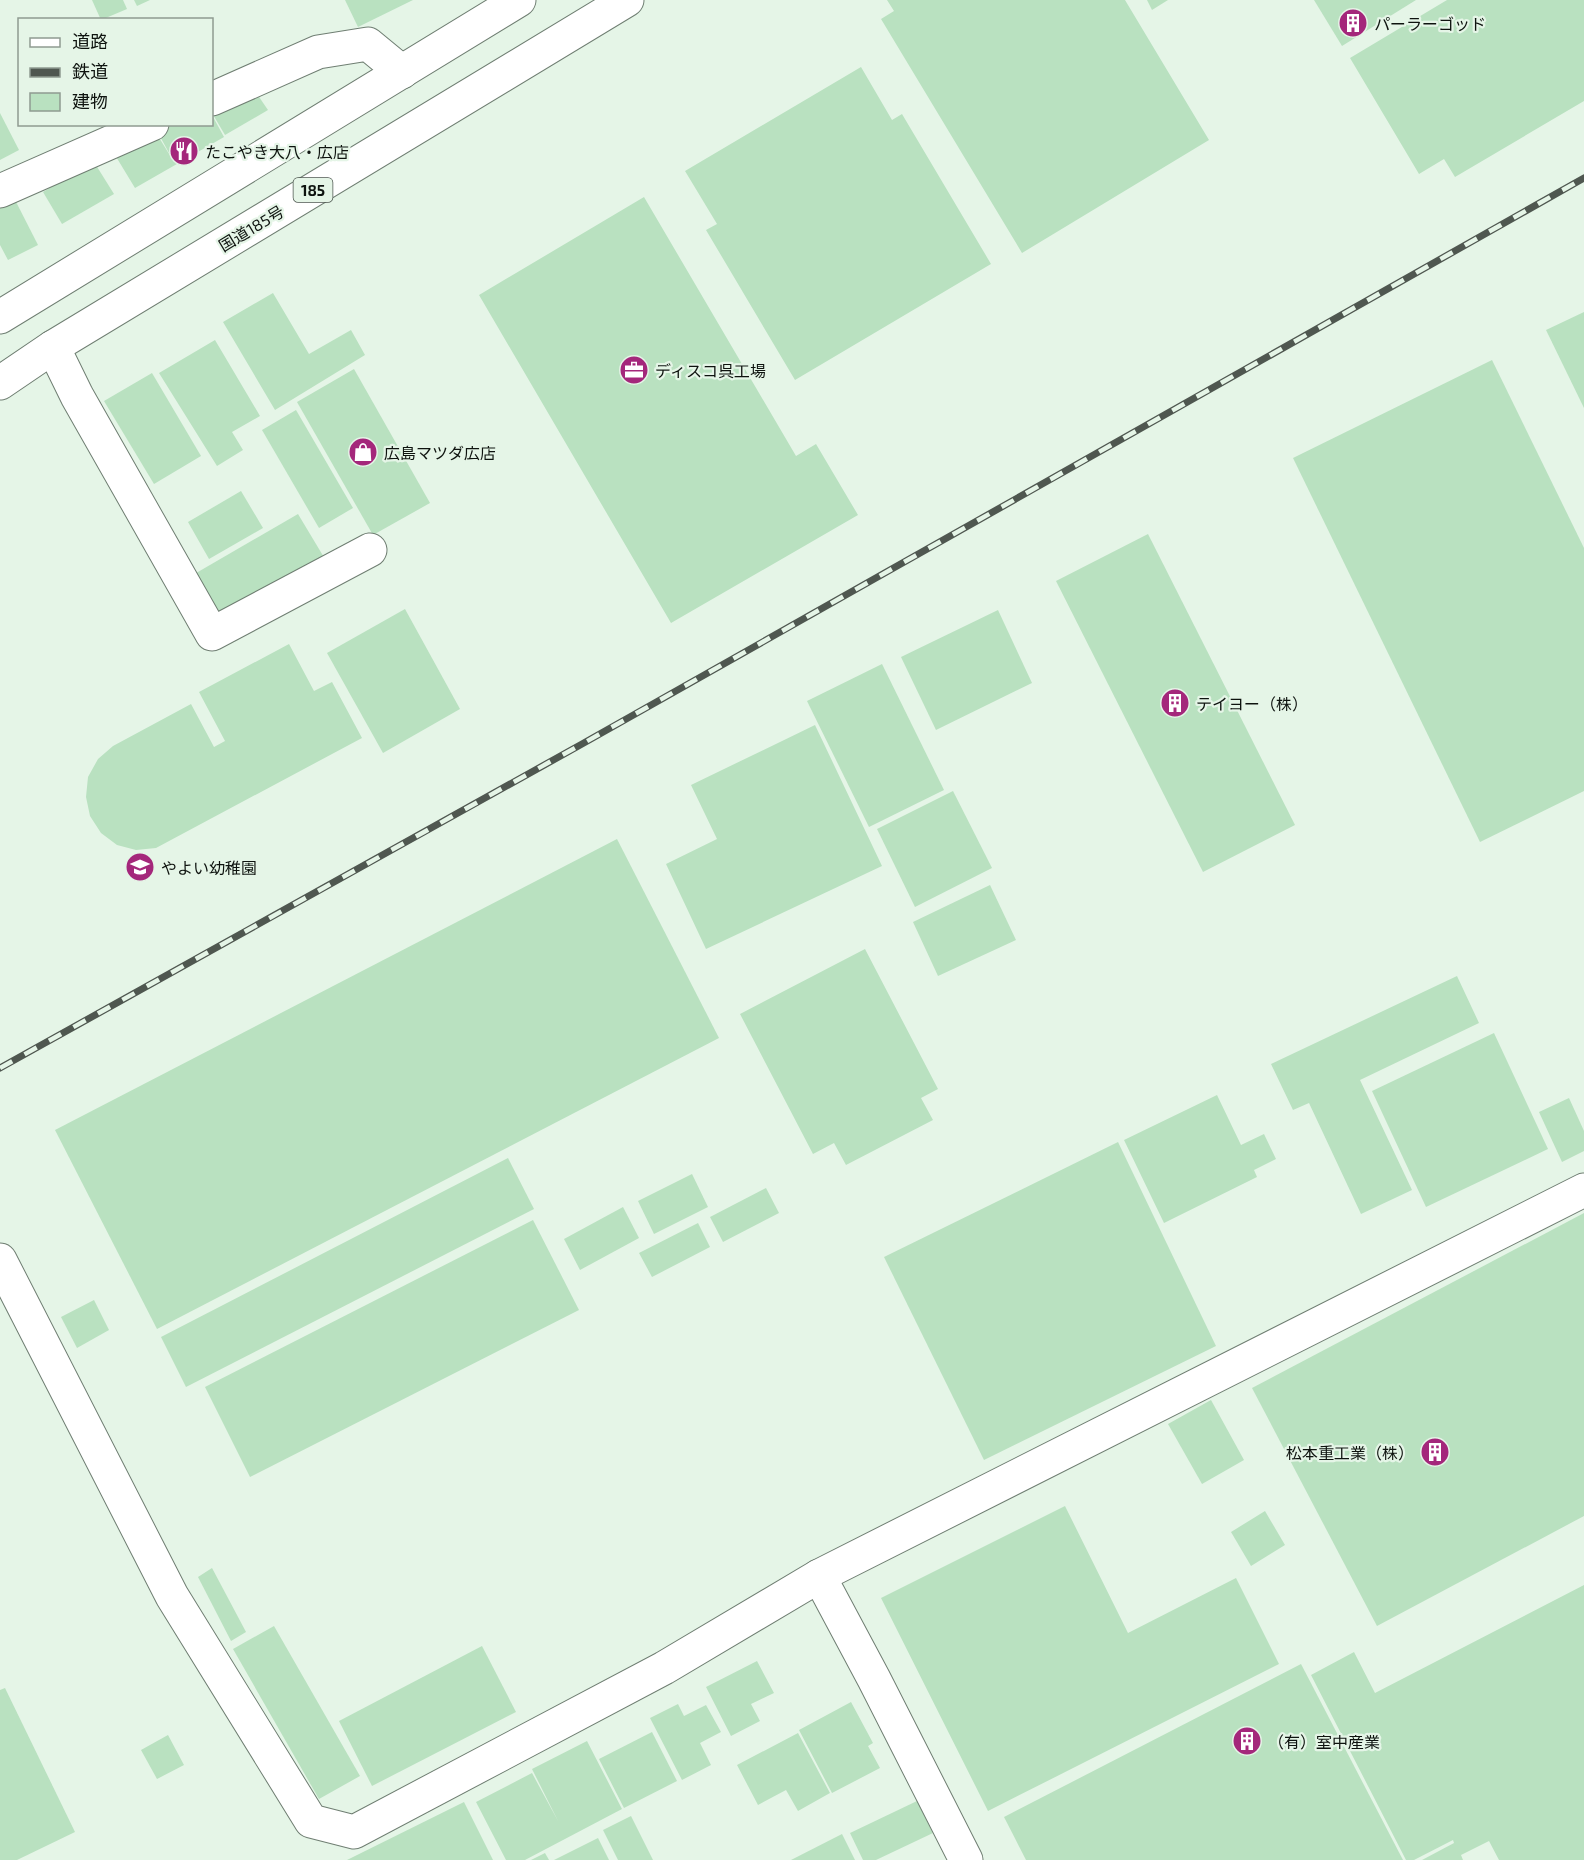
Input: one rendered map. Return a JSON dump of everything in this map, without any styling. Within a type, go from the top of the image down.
[{"type":"main road","points":[[0,317],[519,0]]},
{"type":"main road","name":"国道185号","points":[[0,383],[53,348],[627,0]]},
{"type":"main road","points":[[213,99],[318,52],[368,44],[402,72]]},
{"type":"main road","points":[[0,191],[147,126]]},
{"type":"main road","points":[[53,348],[77,396],[212,634],[370,550]]},
{"type":"main road","points":[[0,1260],[172,1596],[311,1821],[354,1832],[664,1668],[819,1576],[1584,1190]]},
{"type":"main road","points":[[819,1576],[966,1860]]},
{"type":"building","points":[[92,0],[123,0],[127,9],[100,18]]},
{"type":"building","points":[[134,0],[150,0],[137,6]]},
{"type":"building","points":[[345,0],[413,0],[358,27]]},
{"type":"building","points":[[887,0],[1125,0],[1209,140],[1022,253],[881,19],[894,11]]},
{"type":"building","points":[[1147,0],[1168,0],[1152,10]]},
{"type":"building","name":"パーラーゴッド","points":[[1314,0],[1416,0],[1342,46]]},
{"type":"building","points":[[1447,0],[1584,0],[1584,101],[1455,177],[1444,159],[1419,174],[1350,58]]},
{"type":"building","name":"ディスコ呉工場","points":[[861,67],[892,120],[902,114],[991,264],[795,380],[706,230],[717,224],[685,171]]},
{"type":"building","points":[[255,91],[268,110],[225,135],[213,112]]},
{"type":"building","points":[[0,113],[19,150],[0,160]]},
{"type":"building","points":[[213,117],[224,137],[135,188],[115,155],[155,131],[174,162],[157,131],[166,126],[213,126]]},
{"type":"building","points":[[94,162],[114,194],[62,224],[43,192]]},
{"type":"building","points":[[12,194],[38,245],[8,260],[0,245],[0,200]]},
{"type":"building","name":"ディスコ呉工場","points":[[644,197],[796,456],[816,444],[858,515],[671,623],[479,295]]},
{"type":"building","points":[[273,293],[309,354],[351,330],[365,355],[275,410],[223,322]]},
{"type":"building","points":[[1584,312],[1584,408],[1546,330]]},
{"type":"building","points":[[215,340],[260,416],[232,432],[243,450],[217,466],[159,373]]},
{"type":"building","points":[[1492,360],[1584,548],[1584,791],[1480,842],[1293,458]]},
{"type":"building","name":"広島マツダ広店","points":[[354,369],[430,503],[373,535],[297,402]]},
{"type":"building","points":[[152,373],[201,456],[154,484],[104,401]]},
{"type":"building","points":[[296,410],[353,508],[319,528],[262,430]]},
{"type":"building","points":[[241,491],[263,528],[209,559],[188,522]]},
{"type":"building","points":[[298,514],[325,559],[218,621],[191,576]]},
{"type":"building","name":"テイヨー（株）","points":[[1148,534],[1295,825],[1203,872],[1056,581]]},
{"type":"building","points":[[405,609],[460,709],[383,753],[327,653]]},
{"type":"building","points":[[998,610],[1032,683],[936,730],[901,657]]},
{"type":"building","points":[[289,644],[314,691],[332,682],[362,738],[156,848],[136,850],[117,845],[101,833],[90,816],[86,797],[88,777],[98,759],[113,746],[191,704],[214,747],[225,741],[199,692]]},
{"type":"building","points":[[882,664],[944,790],[869,827],[807,701]]},
{"type":"building","points":[[815,725],[882,866],[706,949],[666,864],[717,839],[691,785]]},
{"type":"building","points":[[953,791],[992,868],[915,907],[877,829]]},
{"type":"building","points":[[617,839],[719,1038],[157,1329],[55,1130]]},
{"type":"building","points":[[990,885],[1016,940],[938,976],[913,922]]},
{"type":"building","points":[[865,949],[938,1089],[921,1098],[933,1120],[846,1165],[834,1143],[813,1154],[740,1014]]},
{"type":"building","points":[[1457,976],[1479,1023],[1360,1080],[1412,1190],[1361,1214],[1309,1103],[1293,1110],[1271,1064]]},
{"type":"building","points":[[1494,1033],[1548,1149],[1426,1207],[1372,1091]]},
{"type":"building","points":[[1217,1095],[1241,1145],[1264,1134],[1276,1159],[1254,1170],[1257,1177],[1164,1223],[1124,1140]]},
{"type":"building","points":[[1569,1098],[1584,1131],[1584,1151],[1562,1162],[1539,1112]]},
{"type":"building","points":[[1118,1142],[1216,1346],[984,1460],[884,1257]]},
{"type":"building","points":[[508,1158],[534,1209],[186,1387],[161,1337]]},
{"type":"building","points":[[692,1174],[708,1207],[654,1234],[638,1201]]},
{"type":"building","points":[[766,1188],[779,1213],[723,1242],[710,1217]]},
{"type":"building","points":[[623,1207],[639,1238],[580,1270],[564,1239]]},
{"type":"building","name":"松本重工業（株）","points":[[1584,1213],[1584,1516],[1377,1626],[1252,1388]]},
{"type":"building","points":[[533,1220],[579,1310],[250,1477],[205,1387]]},
{"type":"building","points":[[698,1223],[710,1247],[652,1277],[639,1253]]},
{"type":"building","points":[[94,1300],[109,1330],[77,1348],[61,1317]]},
{"type":"building","points":[[1211,1400],[1244,1460],[1202,1484],[1168,1424]]},
{"type":"building","points":[[1065,1506],[1128,1633],[1236,1578],[1279,1664],[988,1811],[881,1598]]},
{"type":"building","points":[[1265,1511],[1285,1545],[1251,1566],[1231,1532]]},
{"type":"building","points":[[212,1568],[246,1632],[231,1641],[198,1577]]},
{"type":"building","points":[[1584,1585],[1584,1860],[1499,1860],[1489,1841],[1461,1855],[1463,1860],[1422,1860],[1454,1843],[1453,1840],[1414,1860],[1406,1860],[1311,1675],[1354,1652],[1375,1693]]},
{"type":"building","points":[[274,1626],[360,1776],[319,1799],[233,1649]]},
{"type":"building","points":[[482,1646],[516,1712],[372,1786],[339,1721]]},
{"type":"building","points":[[757,1661],[774,1693],[751,1704],[760,1721],[731,1736],[706,1687]]},
{"type":"building","name":"（有）室中産業","points":[[1301,1664],[1403,1860],[1026,1860],[1004,1817]]},
{"type":"building","points":[[5,1688],[75,1832],[17,1860],[0,1860],[0,1690]]},
{"type":"building","points":[[851,1702],[873,1743],[868,1746],[880,1768],[832,1793],[799,1730]]},
{"type":"building","points":[[678,1704],[684,1716],[706,1705],[721,1732],[700,1743],[711,1765],[682,1780],[650,1718]]},
{"type":"building","points":[[652,1732],[677,1781],[624,1808],[599,1759]]},
{"type":"building","points":[[798,1733],[830,1793],[798,1811],[786,1790],[758,1805],[737,1765]]},
{"type":"building","points":[[168,1735],[184,1765],[157,1779],[141,1750]]},
{"type":"building","points":[[587,1741],[622,1809],[525,1860],[506,1860],[476,1802],[532,1773],[558,1821],[532,1769]]},
{"type":"building","points":[[917,1801],[933,1833],[876,1860],[863,1860],[850,1833]]},
{"type":"building","points":[[464,1802],[493,1860],[347,1860]]},
{"type":"building","points":[[631,1816],[653,1860],[618,1860],[603,1830]]},
{"type":"building","points":[[842,1834],[855,1860],[791,1860]]},
{"type":"building","points":[[598,1838],[609,1860],[554,1860]]},
{"type":"building","points":[[545,1853],[549,1860],[531,1860]]},
{"type":"railway","points":[[0,1068],[582,744],[1584,178]]},
{"type":"place","name":"パーラーゴッド","points":[[1353,23]]},
{"type":"place","name":"たこやき大八・広店","points":[[184,151]]},
{"type":"place","name":"ディスコ呉工場","points":[[634,370]]},
{"type":"place","name":"広島マツダ広店","points":[[363,452]]},
{"type":"place","name":"テイヨー（株）","points":[[1175,703]]},
{"type":"place","name":"やよい幼稚園","points":[[140,867]]},
{"type":"place","name":"松本重工業（株）","points":[[1435,1452]]},
{"type":"place","name":"（有）室中産業","points":[[1247,1741]]}]
